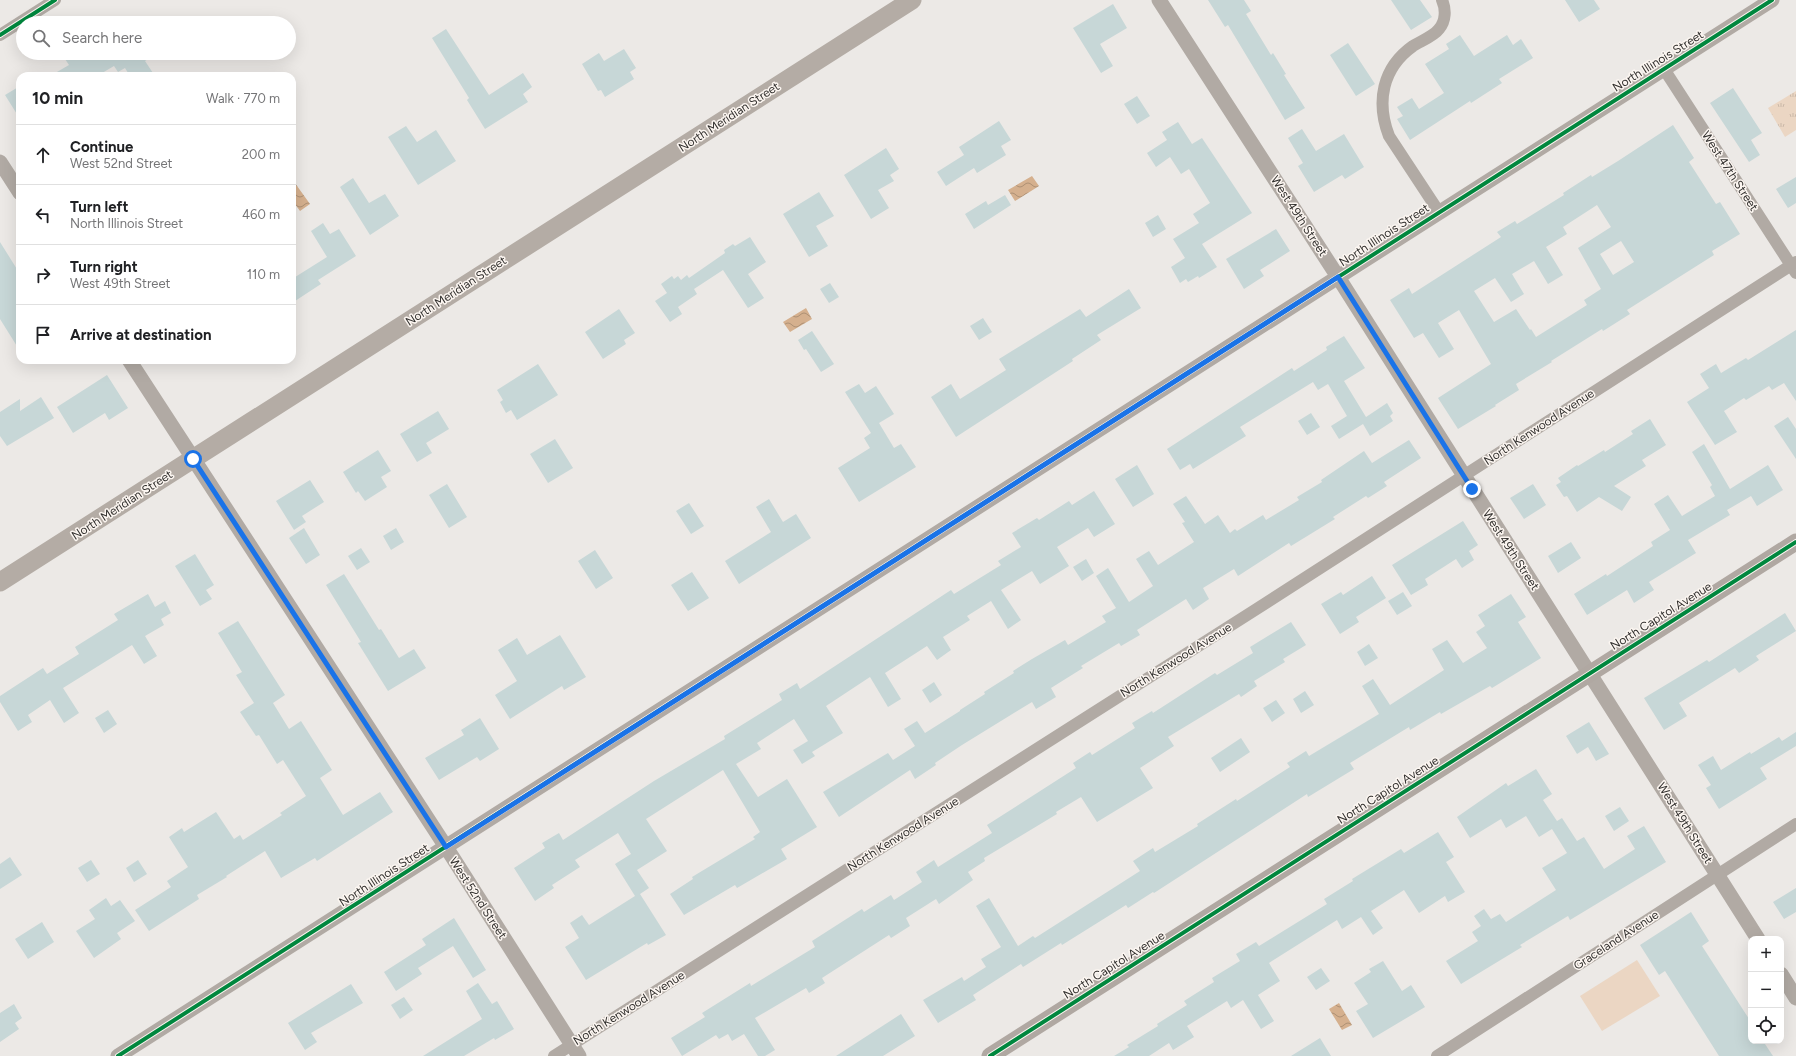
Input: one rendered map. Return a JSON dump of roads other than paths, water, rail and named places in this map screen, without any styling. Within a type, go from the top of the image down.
[{"type":"main road","name":"North Meridian Street","points":[[0,582],[912,0]]},
{"type":"main road","name":"North Capitol Avenue","points":[[990,1056],[1796,542]]},
{"type":"street","points":[[29,16],[54,0]]},
{"type":"street","name":"West 49th Street","points":[[1159,0],[1338,277],[1756,936]]},
{"type":"street","points":[[1439,212],[1389,136],[1384,122],[1382,108],[1384,86],[1393,67],[1408,50],[1439,30],[1445,11],[1442,0]]},
{"type":"street","name":"North Illinois Street","points":[[118,1056],[1772,0]]},
{"type":"street","points":[[0,35],[16,25]]},
{"type":"street","name":"West 47th Street","points":[[1664,69],[1794,267]]},
{"type":"street","points":[[0,162],[16,187]]},
{"type":"street","name":"North Kenwood Avenue","points":[[554,1056],[575,1050],[1464,475],[1794,267]]},
{"type":"street","name":"West 52nd Street","points":[[132,364],[446,847],[575,1050]]},
{"type":"street","name":"Graceland Avenue","points":[[1437,1056],[1796,824]]},
{"type":"street","points":[[1784,979],[1796,998]]},
{"type":"water","points":[[1032,176],[1039,186],[1015,201],[1008,190]]},
{"type":"water","points":[[296,185],[310,204],[300,211],[296,206]]},
{"type":"water","points":[[806,308],[812,319],[790,332],[783,322]]},
{"type":"water","points":[[1339,1003],[1352,1025],[1342,1030],[1329,1009]]}]
